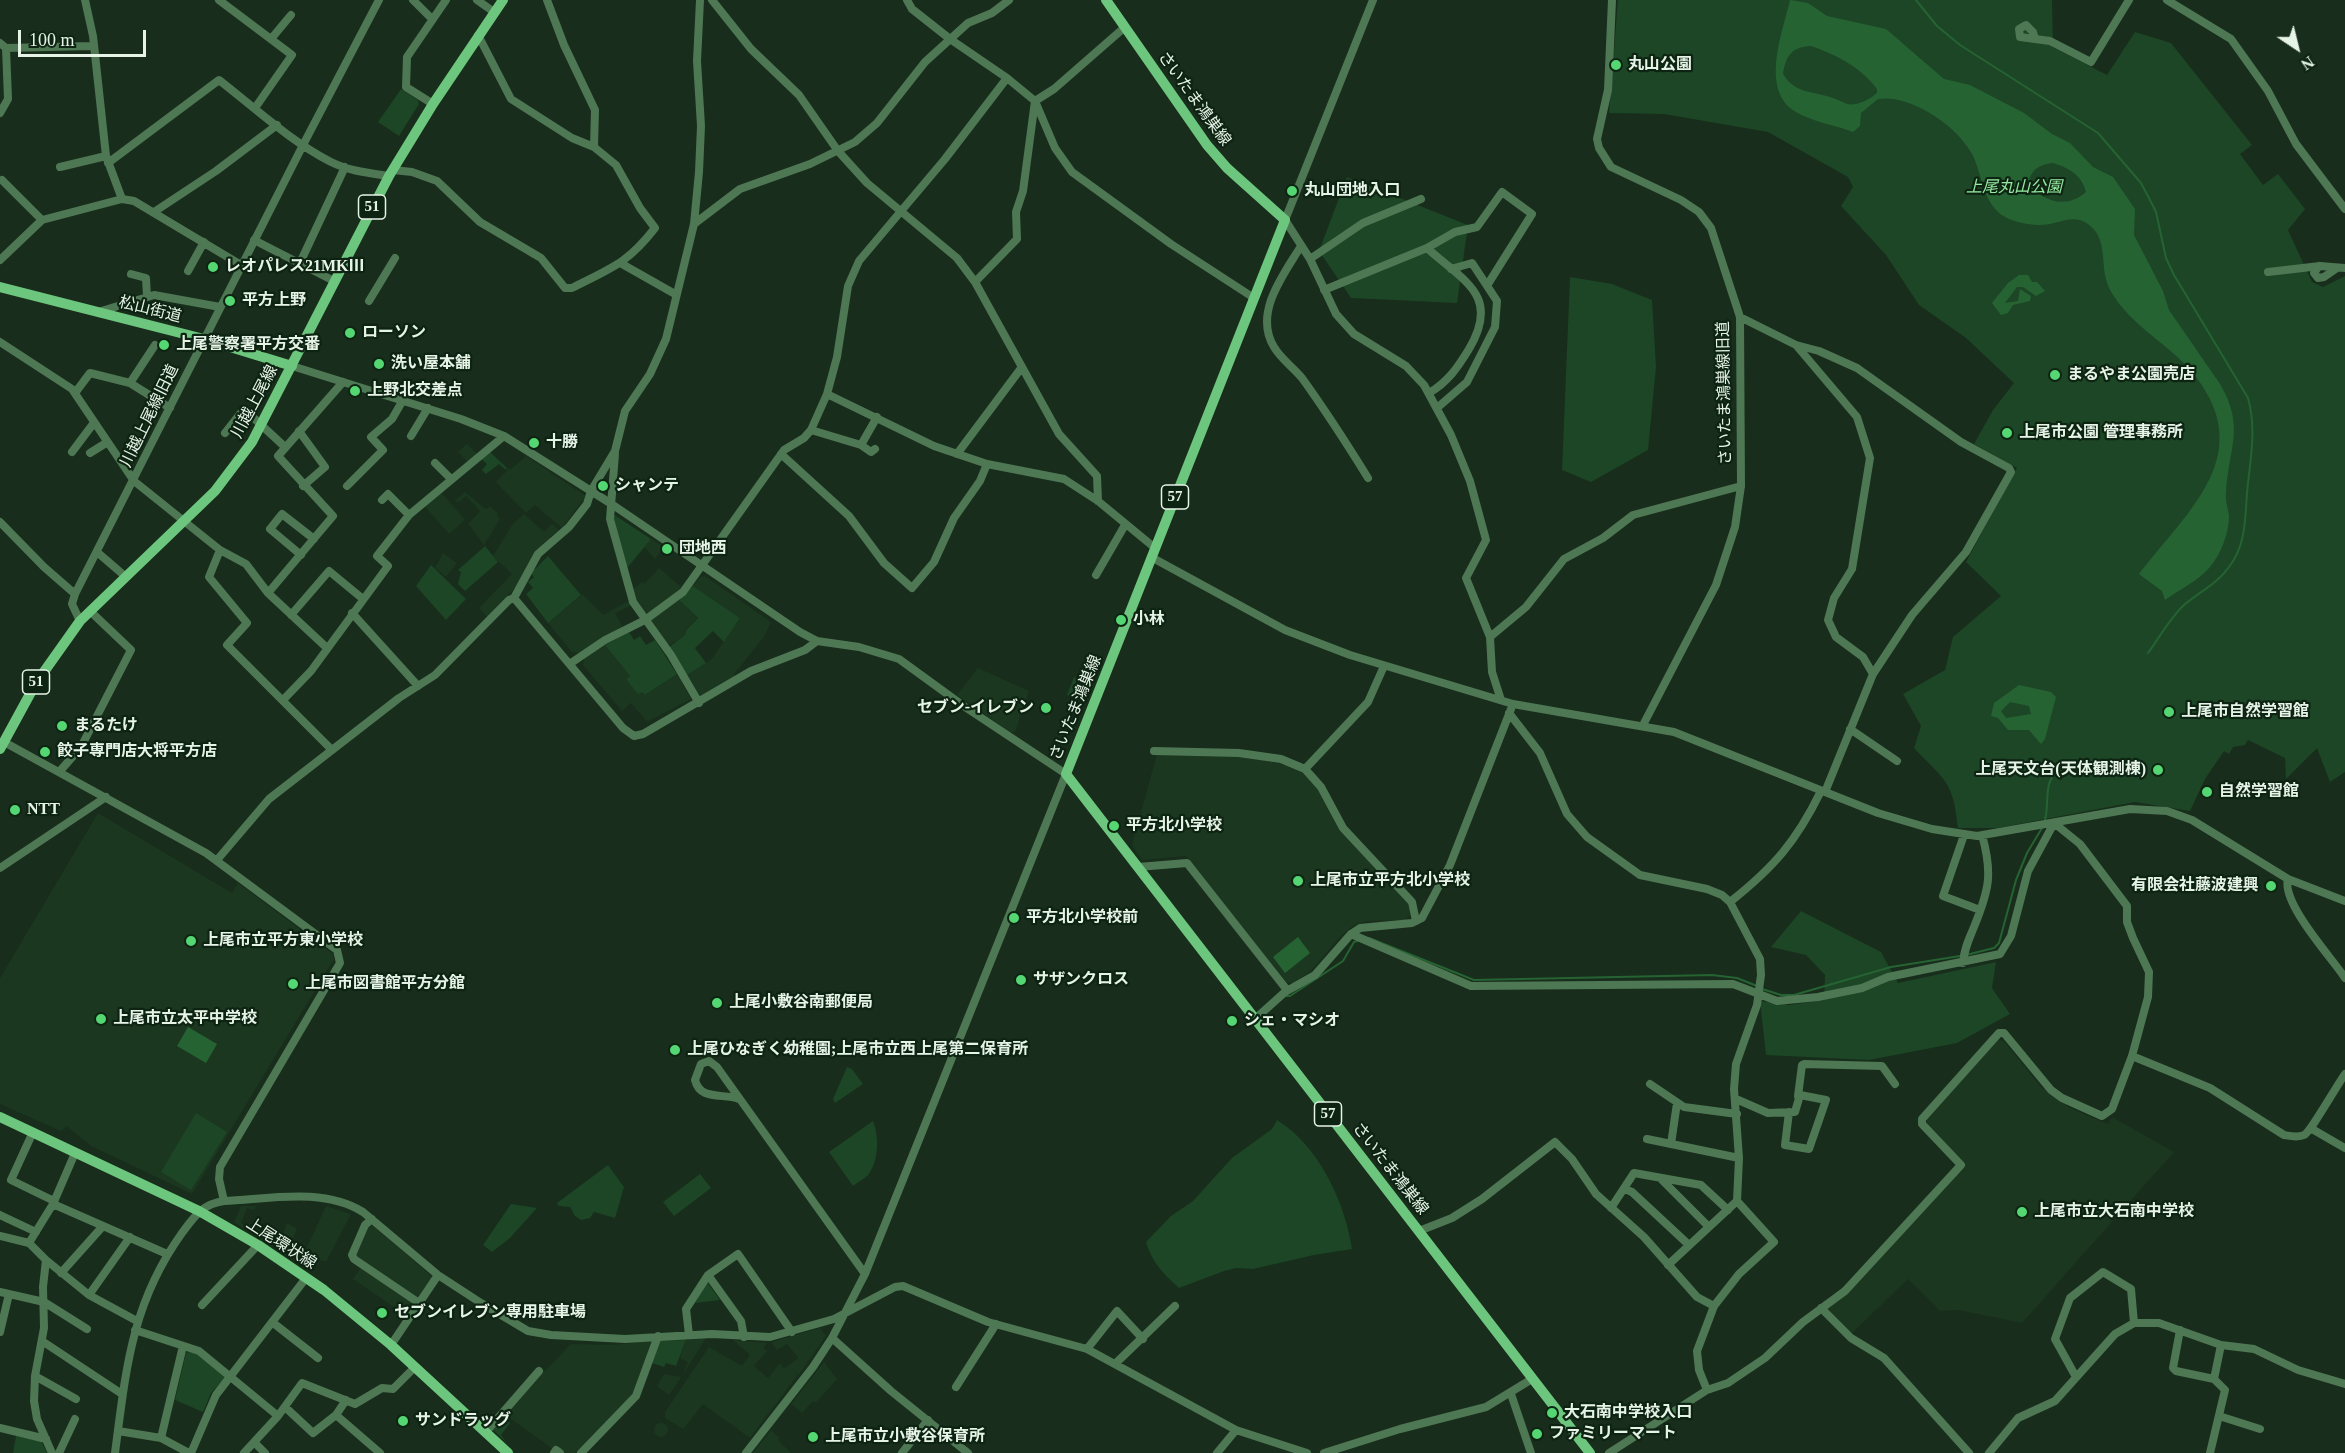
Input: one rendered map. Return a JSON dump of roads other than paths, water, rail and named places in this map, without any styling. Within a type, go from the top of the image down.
[{"type":"main road","name":"川越上尾線","points":[[2,745],[36,682],[80,621],[186,521],[228,476],[261,426],[391,173],[433,104],[503,0]]},
{"type":"main road","name":"さいたま鴻巣線","points":[[1106,0],[1217,158],[1285,220],[1066,774],[1590,1453]]},
{"type":"main road","name":"松山街道","points":[[0,287],[204,339],[292,366]]},
{"type":"main road","name":"上尾環状線","points":[[0,1117],[199,1211],[258,1245],[306,1278],[391,1345],[508,1453]]},
{"type":"street","points":[[85,0],[93,36],[92,46],[107,160],[122,199]]},
{"type":"street","points":[[219,0],[292,55],[255,108]]},
{"type":"street","name":"川越上尾線旧道","points":[[75,594],[303,144],[379,0]]},
{"type":"street","points":[[413,0],[432,19]]},
{"type":"street","points":[[433,104],[406,87],[407,57],[446,0]]},
{"type":"street","points":[[477,0],[494,12]]},
{"type":"street","points":[[548,0],[564,45],[595,110],[594,147]]},
{"type":"street","points":[[699,703],[671,655],[633,602],[610,519],[610,503],[615,451],[625,411],[650,374],[666,339],[675,294],[694,224],[701,126],[697,61],[700,0]]},
{"type":"street","points":[[712,0],[751,49],[799,95],[838,152],[867,183],[957,258],[975,282],[1059,434],[1097,476],[1098,501]]},
{"type":"street","points":[[907,0],[912,9],[950,39],[1007,78],[1035,102],[1056,148],[1072,172],[1171,244],[1254,298]]},
{"type":"street","points":[[694,224],[740,189],[838,152],[855,142],[877,123],[925,62],[968,23],[992,13],[1009,0]]},
{"type":"street","points":[[1373,0],[1285,220],[1310,259],[1336,314],[1354,334],[1406,366],[1429,393],[1470,480],[1475,506],[1484,532],[1483,548],[1466,578],[1490,637],[1492,672],[1501,700]]},
{"type":"street","name":"さいたま鴻巣線旧道","points":[[1612,0],[1608,90],[1599,129],[1599,148],[1611,167],[1681,200],[1699,212],[1711,228],[1740,317],[1741,486],[1735,527],[1716,585],[1643,725]]},
{"type":"street","points":[[2035,39],[2050,41],[2091,62],[2129,0]]},
{"type":"street","points":[[2168,0],[2231,39],[2268,91],[2296,144],[2345,209]]},
{"type":"street","points":[[271,39],[291,15]]},
{"type":"street","points":[[975,282],[1017,239],[1016,212],[1023,191],[1035,102],[1054,89],[1125,27]]},
{"type":"street","points":[[60,167],[107,160],[219,80],[303,144],[345,167],[391,173],[412,172],[437,181],[480,222],[541,258],[566,288],[572,288],[622,264],[636,252],[655,228],[640,208],[616,165],[594,147],[572,138],[511,99],[478,35]]},
{"type":"street","points":[[0,113],[8,99],[3,46],[92,46]]},
{"type":"street","points":[[571,663],[605,640],[645,620],[675,600],[704,567],[781,454],[804,438],[811,430],[827,394],[837,357],[850,276],[868,249],[1007,78]]},
{"type":"street","points":[[0,92],[8,99]]},
{"type":"street","points":[[154,212],[216,171],[277,125]]},
{"type":"street","points":[[299,265],[345,167]]},
{"type":"street","points":[[2,180],[42,220]]},
{"type":"street","points":[[1324,290],[1427,248],[1455,232],[1478,227],[1502,192],[1532,214],[1488,285]]},
{"type":"street","points":[[0,260],[42,220],[122,199],[134,201],[154,212],[241,266]]},
{"type":"street","points":[[1310,259],[1362,223],[1421,199]]},
{"type":"street","points":[[254,240],[334,281]]},
{"type":"street","points":[[188,271],[204,242]]},
{"type":"street","points":[[1301,246],[1273,295],[1268,318],[1269,335],[1277,352],[1302,379],[1368,478]]},
{"type":"street","points":[[1427,248],[1478,297],[1482,308],[1482,322],[1453,374],[1429,393]]},
{"type":"street","points":[[369,301],[395,258]]},
{"type":"street","points":[[1437,408],[1467,382],[1493,336],[1497,302],[1472,263],[1450,269]]},
{"type":"street","points":[[622,264],[675,294]]},
{"type":"street","points":[[2268,272],[2320,266],[2341,268]]},
{"type":"street","points":[[131,274],[146,278],[147,297]]},
{"type":"street","points":[[98,312],[154,295],[220,307]]},
{"type":"street","points":[[1730,902],[1766,873],[1787,851],[1823,791],[1873,674],[1900,631],[1966,552],[2011,472],[2009,468],[1961,441],[1857,368],[1820,351],[1796,345],[1740,317]]},
{"type":"street","points":[[0,342],[63,381],[75,393],[134,481],[220,550],[246,564],[268,593],[327,648]]},
{"type":"street","points":[[130,383],[155,345]]},
{"type":"street","points":[[1796,345],[1857,417],[1870,458],[1852,569],[1834,598],[1828,620],[1836,637],[1863,657],[1873,674]]},
{"type":"street","points":[[292,366],[428,408],[504,436],[610,503],[817,641],[860,647],[899,659],[965,707],[1066,774],[865,1274],[846,1314],[813,1367],[746,1453]]},
{"type":"street","points":[[957,454],[1022,367]]},
{"type":"street","points":[[75,393],[90,373],[130,383],[170,408]]},
{"type":"street","points":[[268,593],[333,516],[303,486],[278,456],[343,382]]},
{"type":"street","points":[[827,394],[934,446],[987,464],[1064,479],[1098,501],[1153,552],[1299,637],[1384,666],[1513,704],[1643,725],[1698,740],[1878,813],[1932,830],[1982,835],[2130,809],[2167,811],[2192,820],[2288,879],[2345,901]]},
{"type":"street","points":[[347,486],[383,450],[371,437],[392,419],[403,400]]},
{"type":"street","points":[[411,436],[428,408]]},
{"type":"street","points":[[225,433],[244,409],[285,447]]},
{"type":"street","points":[[861,446],[877,417]]},
{"type":"street","points":[[72,452],[93,423]]},
{"type":"street","points":[[811,430],[861,446],[871,452],[875,449]]},
{"type":"street","points":[[299,431],[325,466],[303,486]]},
{"type":"street","points":[[283,700],[327,648],[388,566],[377,556],[410,515],[504,436]]},
{"type":"street","points":[[90,453],[106,442]]},
{"type":"street","points":[[217,860],[268,799],[331,749],[435,675],[509,600],[514,598],[538,554],[569,527],[587,504],[591,491],[615,451]]},
{"type":"street","points":[[781,454],[837,503],[857,524],[884,563],[912,588],[934,562],[954,518],[980,481],[987,464]]},
{"type":"street","points":[[435,463],[451,479]]},
{"type":"street","points":[[1490,637],[1532,600],[1564,560],[1603,538],[1633,515],[1741,486]]},
{"type":"street","points":[[381,501],[388,494],[410,515]]},
{"type":"street","points":[[301,555],[270,529],[282,514],[314,539]]},
{"type":"street","points":[[0,522],[44,567],[75,594],[72,604],[80,621]]},
{"type":"street","points":[[1096,575],[1125,525]]},
{"type":"street","points":[[220,550],[209,577],[248,623],[227,645],[331,749]]},
{"type":"street","points":[[97,552],[126,578]]},
{"type":"street","points":[[291,615],[329,571],[363,599]]},
{"type":"street","points":[[514,598],[571,663],[623,728],[634,736],[643,734],[757,668],[805,650],[817,641]]},
{"type":"street","points":[[60,771],[81,747],[131,650],[90,611]]},
{"type":"street","points":[[352,614],[418,686]]},
{"type":"street","points":[[1305,769],[1368,702],[1384,666]]},
{"type":"street","points":[[1255,1019],[1287,990],[1315,975],[1351,934],[1371,925],[1416,921],[1422,918],[1450,865],[1513,704]]},
{"type":"street","points":[[1509,713],[1540,753],[1567,814],[1587,837],[1640,875],[1707,889],[1722,895],[1730,902],[1760,959],[1759,996],[1736,1064],[1739,1158],[1737,1201],[1668,1264]]},
{"type":"street","points":[[1850,729],[1897,761]]},
{"type":"street","points":[[2,745],[60,771],[217,860],[337,950],[341,957],[340,963],[220,1167],[219,1179],[224,1201]]},
{"type":"street","points":[[1154,751],[1239,753],[1281,759],[1305,769],[1322,787],[1343,828],[1412,902],[1416,921]]},
{"type":"street","points":[[0,868],[106,797]]},
{"type":"street","points":[[1351,934],[1471,986],[1733,984],[1759,996],[1777,1001],[1807,999],[1862,987],[1888,977],[1995,956],[2004,950],[2028,871],[2054,823]]},
{"type":"street","points":[[1609,1453],[1707,1390],[1728,1383],[1765,1358],[1821,1308],[1845,1291],[1961,1165],[1922,1124],[1922,1119],[1999,1033],[2004,1033],[2051,1090],[2062,1098],[2102,1116],[2112,1109],[2132,1056],[2148,997],[2150,981],[2147,964],[2127,922],[2127,906],[2080,844],[2054,823]]},
{"type":"street","points":[[1964,835],[1943,896],[1980,910]]},
{"type":"street","points":[[1963,963],[1964,951],[1990,876],[1989,860],[1982,835]]},
{"type":"street","points":[[1138,867],[1187,863],[1287,990]]},
{"type":"street","points":[[2288,879],[2286,885],[2291,899],[2310,932],[2345,978]]},
{"type":"street","points":[[2132,1056],[2210,1088],[2284,1135],[2297,1136],[2312,1129],[2330,1095],[2345,1074]]},
{"type":"street","points":[[739,1099],[708,1095],[701,1091],[695,1080],[701,1064],[713,1062],[865,1274]]},
{"type":"street","points":[[1736,1099],[1768,1113],[1795,1112],[1804,1064],[1882,1066],[1894,1084]]},
{"type":"street","points":[[1650,1084],[1672,1096],[1684,1107],[1737,1114]]},
{"type":"street","points":[[1789,1113],[1785,1145],[1809,1149],[1826,1101],[1798,1096]]},
{"type":"street","points":[[1671,1143],[1677,1103]]},
{"type":"street","points":[[2312,1129],[2345,1148]]},
{"type":"street","points":[[33,1132],[11,1180],[103,1226],[167,1254]]},
{"type":"street","points":[[1647,1139],[1739,1158]]},
{"type":"street","points":[[1419,1231],[1452,1218],[1482,1199],[1555,1142],[1572,1160],[1596,1194],[1644,1237],[1697,1297],[1714,1306]]},
{"type":"street","points":[[29,1243],[54,1202],[75,1153]]},
{"type":"street","points":[[1611,1208],[1634,1173],[1704,1187],[1728,1210]]},
{"type":"street","points":[[1660,1178],[1709,1227]]},
{"type":"street","points":[[1625,1188],[1689,1245]]},
{"type":"street","points":[[115,1453],[122,1394],[137,1321],[149,1287],[167,1254],[199,1211],[213,1203],[224,1201],[317,1197],[350,1203],[438,1275],[528,1330],[584,1338],[689,1335],[770,1337],[846,1314],[886,1291],[903,1286],[996,1324],[1087,1349],[1236,1430],[1303,1452]]},
{"type":"street","points":[[1707,1390],[1699,1370],[1696,1351],[1714,1306],[1739,1274],[1774,1242],[1737,1201]]},
{"type":"street","points":[[0,1215],[36,1232]]},
{"type":"street","points":[[372,1219],[365,1225],[352,1255],[354,1259],[419,1304]]},
{"type":"street","points":[[62,1273],[103,1226]]},
{"type":"street","points":[[0,1236],[29,1243],[46,1260],[89,1294],[137,1321]]},
{"type":"street","points":[[89,1294],[130,1237]]},
{"type":"street","points":[[202,1305],[258,1245]]},
{"type":"street","points":[[689,1335],[686,1309],[708,1275],[738,1254],[792,1332]]},
{"type":"street","points":[[46,1260],[42,1341],[33,1401],[37,1419],[52,1453]]},
{"type":"street","points":[[2076,1377],[2055,1339],[2070,1298],[2103,1272],[2131,1289],[2134,1323]]},
{"type":"street","points":[[391,1345],[438,1275]]},
{"type":"street","points":[[708,1275],[741,1322],[744,1337]]},
{"type":"street","points":[[118,1431],[161,1438],[190,1453],[216,1395],[306,1278]]},
{"type":"street","points":[[0,1332],[4,1293],[44,1302],[87,1329]]},
{"type":"street","points":[[1116,1363],[1175,1306]]},
{"type":"street","points":[[1821,1308],[1851,1338],[1884,1358],[1969,1453]]},
{"type":"street","points":[[1087,1349],[1117,1311],[1143,1338]]},
{"type":"street","points":[[272,1322],[318,1358]]},
{"type":"street","points":[[1989,1453],[2018,1418],[2055,1401],[2115,1334],[2134,1323],[2159,1323],[2221,1345],[2254,1349],[2298,1370],[2345,1384]]},
{"type":"street","points":[[956,1387],[996,1324]]},
{"type":"street","points":[[135,1330],[199,1351],[278,1416]]},
{"type":"street","points":[[2180,1330],[2173,1368],[2176,1371],[2214,1379],[2226,1390],[2210,1453]]},
{"type":"street","points":[[581,1453],[636,1396],[658,1336]]},
{"type":"street","points":[[832,1338],[883,1384],[968,1453]]},
{"type":"street","points":[[42,1341],[122,1394]]},
{"type":"street","points":[[2214,1379],[2221,1345]]},
{"type":"street","points":[[161,1438],[183,1346]]},
{"type":"street","points":[[244,1453],[278,1416],[302,1383],[355,1404],[382,1388],[393,1389],[415,1367]]},
{"type":"street","points":[[485,1433],[539,1371]]},
{"type":"street","points":[[35,1377],[76,1399]]},
{"type":"street","points":[[1324,1453],[1396,1430],[1486,1407],[1511,1394],[1532,1379]]},
{"type":"street","points":[[1511,1394],[1532,1453]]},
{"type":"street","points":[[285,1407],[313,1433],[336,1415],[346,1400]]},
{"type":"street","points":[[336,1415],[380,1453]]},
{"type":"street","points":[[2219,1416],[2260,1429]]},
{"type":"street","points":[[59,1453],[75,1419]]},
{"type":"street","points":[[902,1453],[928,1420]]},
{"type":"street","points":[[0,1428],[46,1439]]},
{"type":"street","points":[[1217,1453],[1236,1430]]},
{"type":"street","points":[[254,1442],[265,1453]]},
{"type":"street","points":[[554,1453],[556,1450],[560,1453]]},
{"type":"waterway","points":[[1916,0],[1937,26],[1960,45],[2098,133],[2141,183],[2156,212],[2166,258],[2174,275],[2248,398],[2251,410],[2252,445],[2245,522],[2239,550],[2235,559],[2219,578],[2179,610],[2148,653]]},
{"type":"waterway","points":[[2045,820],[2049,785],[2055,773],[2061,769]]},
{"type":"waterway","points":[[1966,955],[1994,948],[1999,943],[2016,880],[2027,853],[2042,828]]},
{"type":"waterway","points":[[1369,938],[1474,980],[1712,975],[1737,978],[1757,986]]},
{"type":"waterway","points":[[1286,996],[1290,996],[1343,961],[1354,942],[1360,940]]},
{"type":"waterway","points":[[1762,989],[1781,995],[1794,995],[1891,967],[1960,956]]},
{"type":"place","name":"丸山公園","points":[[1616,65]]},
{"type":"place","name":"丸山団地入口","points":[[1292,191]]},
{"type":"place","name":"レオパレス21MKⅢ","points":[[213,267]]},
{"type":"place","name":"平方上野","points":[[230,301]]},
{"type":"place","name":"ローソン","points":[[350,333]]},
{"type":"place","name":"上尾警察署平方交番","points":[[164,345]]},
{"type":"place","name":"洗い屋本舗","points":[[379,364]]},
{"type":"place","name":"まるやま公園売店","points":[[2055,375]]},
{"type":"place","name":"上野北交差点","points":[[355,391]]},
{"type":"place","name":"上尾市公園 管理事務所","points":[[2007,433]]},
{"type":"place","name":"十勝","points":[[534,443]]},
{"type":"place","name":"シャンテ","points":[[603,486]]},
{"type":"place","name":"団地西","points":[[667,549]]},
{"type":"place","name":"小林","points":[[1121,620]]},
{"type":"place","name":"セブン-イレブン","points":[[1046,708]]},
{"type":"place","name":"上尾市自然学習館","points":[[2169,712]]},
{"type":"place","name":"まるたけ","points":[[62,726]]},
{"type":"place","name":"餃子専門店大将平方店","points":[[45,752]]},
{"type":"place","name":"上尾天文台(天体観測棟)","points":[[2158,770]]},
{"type":"place","name":"自然学習館","points":[[2207,792]]},
{"type":"place","name":"NTT","points":[[15,810]]},
{"type":"place","name":"平方北小学校","points":[[1114,826]]},
{"type":"place","name":"上尾市立平方北小学校","points":[[1298,881]]},
{"type":"place","name":"有限会社藤波建興","points":[[2271,886]]},
{"type":"place","name":"平方北小学校前","points":[[1014,918]]},
{"type":"place","name":"上尾市立平方東小学校","points":[[191,941]]},
{"type":"place","name":"サザンクロス","points":[[1021,980]]},
{"type":"place","name":"上尾市図書館平方分館","points":[[293,984]]},
{"type":"place","name":"上尾小敷谷南郵便局","points":[[717,1003]]},
{"type":"place","name":"上尾市立太平中学校","points":[[101,1019]]},
{"type":"place","name":"シェ・マシオ","points":[[1232,1021]]},
{"type":"place","name":"上尾ひなぎく幼稚園;上尾市立西上尾第二保育所","points":[[675,1050]]},
{"type":"place","name":"上尾市立大石南中学校","points":[[2022,1212]]},
{"type":"place","name":"セブンイレブン専用駐車場","points":[[382,1313]]},
{"type":"place","name":"大石南中学校入口","points":[[1552,1413]]},
{"type":"place","name":"サンドラッグ","points":[[403,1421]]},
{"type":"place","name":"ファミリーマート","points":[[1537,1434]]},
{"type":"place","name":"上尾市立小敷谷保育所","points":[[813,1437]]},
{"type":"park label","name":"上尾丸山公園","points":[[2014,188]]}]
